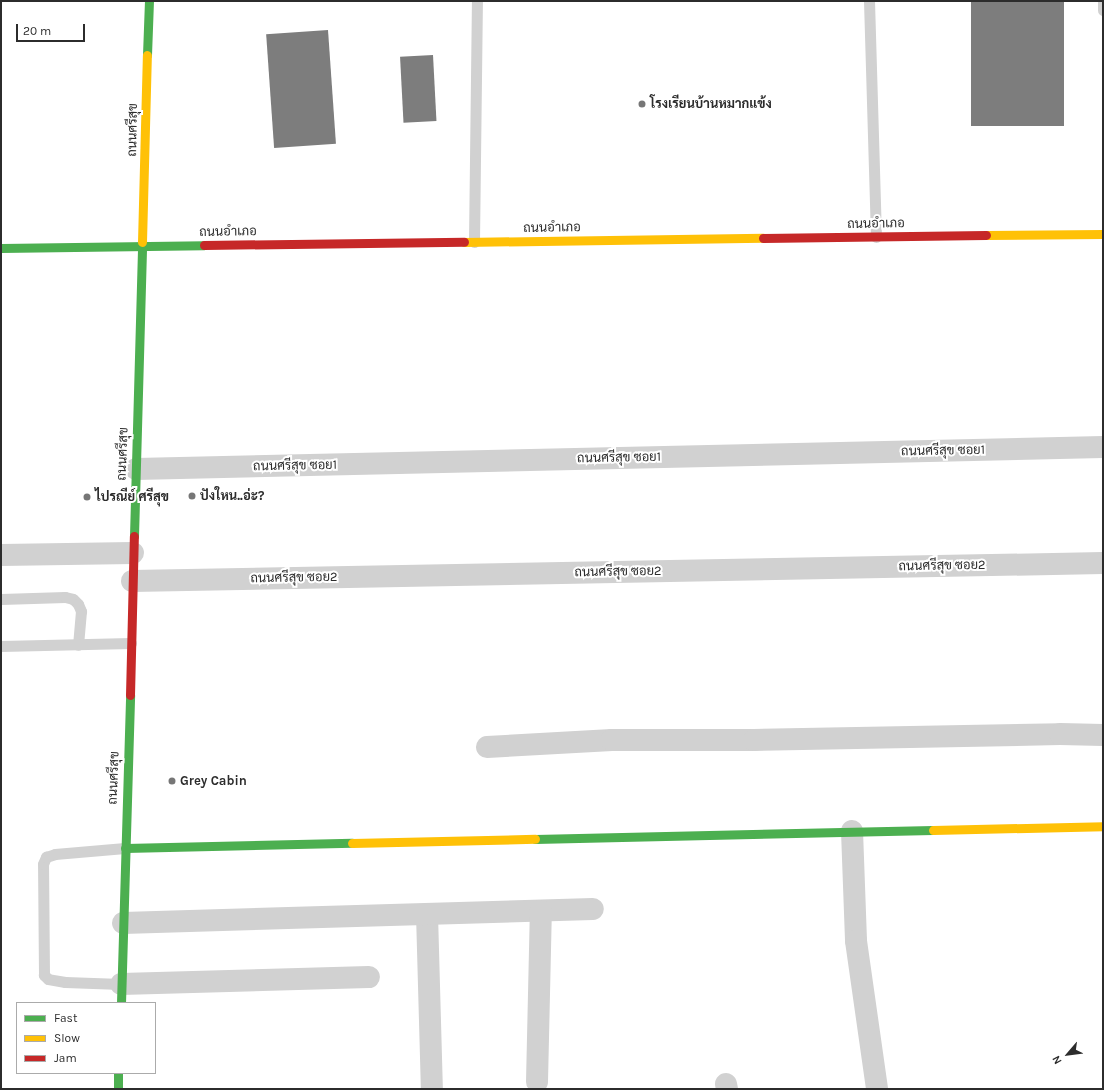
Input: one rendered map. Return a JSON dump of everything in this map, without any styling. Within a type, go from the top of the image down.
[{"type":"street","name":"ถนนศรีสุข","points":[[121,994],[149,1]]},
{"type":"street","name":"ถนนอำเภอ","points":[[1,248],[1103,234]]},
{"type":"street","name":"ถนนศรีสุข ซอย1","points":[[136,469],[1103,447]]},
{"type":"street","points":[[1,555],[133,553]]},
{"type":"street","name":"ถนนศรีสุข ซอย2","points":[[132,581],[1103,563]]},
{"type":"street","points":[[487,747],[612,740],[762,740],[1060,734],[1103,735]]},
{"type":"street","points":[[125,848],[1103,826]]},
{"type":"street","points":[[852,831],[856,941],[877,1089]]},
{"type":"street","points":[[123,922],[593,910]]},
{"type":"street","points":[[537,1082],[541,911]]},
{"type":"street","points":[[427,914],[432,1089]]},
{"type":"street","points":[[121,994],[369,977]]},
{"type":"street","points":[[118,1074],[118,1089]]},
{"type":"lane","points":[[474,242],[477,1]]},
{"type":"lane","points":[[869,1],[876,237]]},
{"type":"lane","points":[[1103,1],[1103,10]]},
{"type":"lane","points":[[1,599],[65,597],[73,599],[78,604],[81,611],[78,645]]},
{"type":"lane","points":[[1,646],[130,643]]},
{"type":"lane","points":[[121,994],[65,982],[48,980],[44,975],[43,864],[46,857],[55,854],[125,848]]},
{"type":"building","points":[[971,1],[1064,1],[1064,126],[971,126]]},
{"type":"building","points":[[328,30],[336,144],[274,148],[266,34]]},
{"type":"building","points":[[433,55],[436,121],[403,123],[400,57]]},
{"type":"traffic: fast","points":[[147,55],[149,1]]},
{"type":"traffic: fast","points":[[134,536],[142,242]]},
{"type":"traffic: fast","points":[[1,248],[204,245]]},
{"type":"traffic: fast","points":[[121,1002],[130,695]]},
{"type":"traffic: fast","points":[[535,839],[933,830]]},
{"type":"traffic: fast","points":[[125,848],[352,843]]},
{"type":"traffic: fast","points":[[118,1074],[118,1089]]},
{"type":"traffic: slow","points":[[142,242],[147,55]]},
{"type":"traffic: slow","points":[[986,235],[1103,234]]},
{"type":"traffic: slow","points":[[464,242],[763,238]]},
{"type":"traffic: slow","points":[[933,830],[1103,826]]},
{"type":"traffic: slow","points":[[352,843],[535,839]]},
{"type":"traffic: jam","points":[[763,238],[986,235]]},
{"type":"traffic: jam","points":[[204,245],[464,242]]},
{"type":"traffic: jam","points":[[130,695],[134,536]]},
{"type":"place","name":"โรงเรียนบ้านหมากแข้ง","points":[[642,104]]},
{"type":"place","name":"ปังใหน..อ่ะ?","points":[[192,496]]},
{"type":"place","name":"ไปรณีย์ ศรีสุข","points":[[87,497]]},
{"type":"place","name":"Grey Cabin","points":[[172,781]]}]
